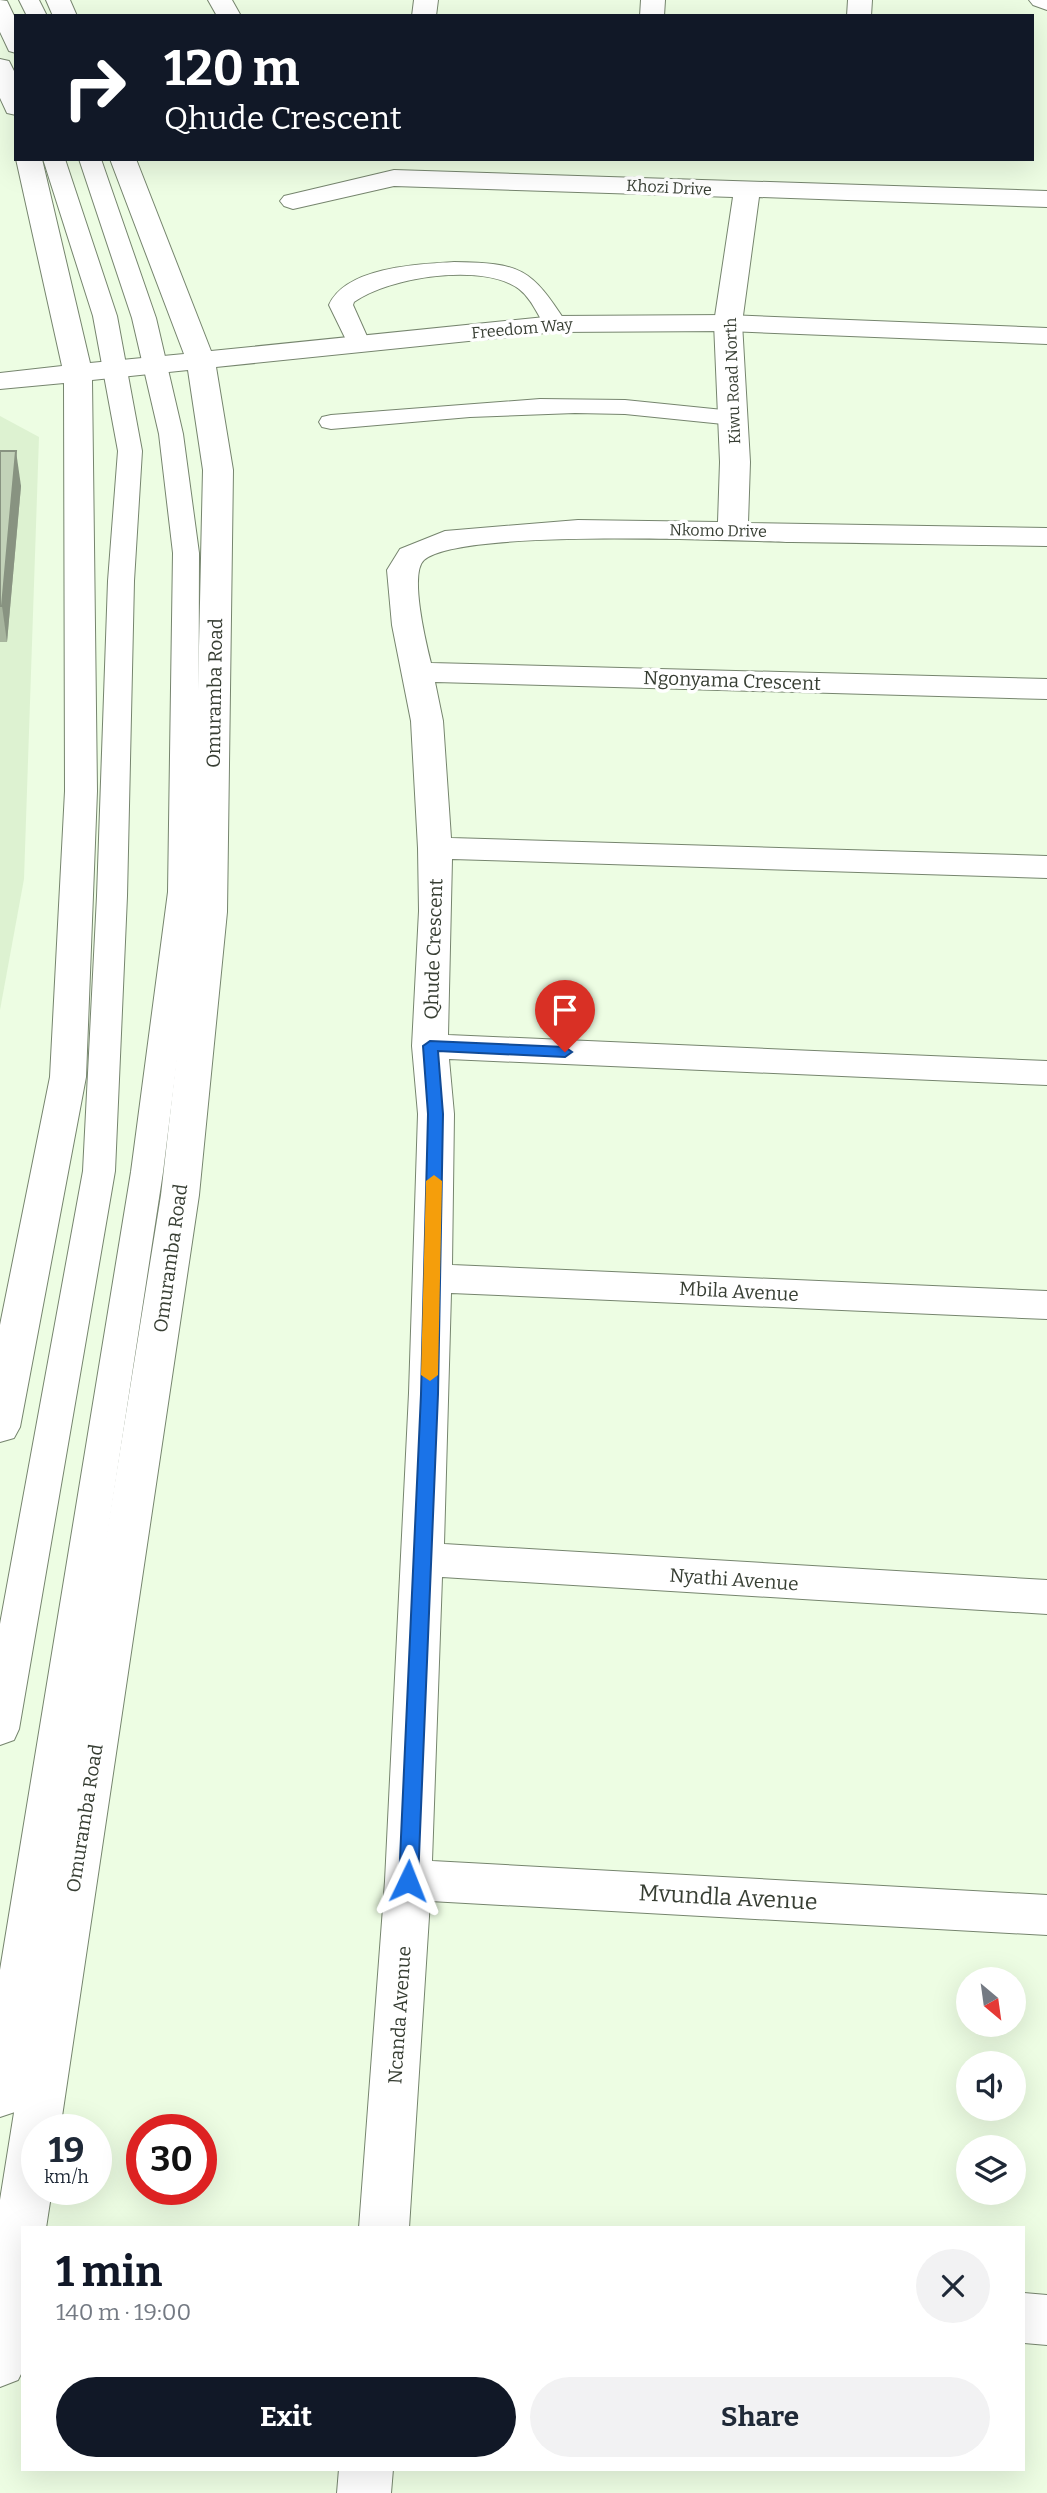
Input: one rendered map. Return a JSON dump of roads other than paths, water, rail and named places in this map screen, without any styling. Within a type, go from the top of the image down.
[{"type":"street","points":[[1041,0],[1047,3]]},
{"type":"street","points":[[0,65],[14,103]]},
{"type":"street","points":[[0,1427],[68,1077],[81,791],[81,422],[78,375],[29,161]]},
{"type":"street","name":"Omuramba Road","points":[[0,2362],[178,1208],[211,912],[218,470],[201,361],[124,161]]},
{"type":"street","points":[[640,185],[642,161]]},
{"type":"street","name":"Khozi Drive","points":[[293,201],[393,169],[747,191],[871,182],[1047,199]]},
{"type":"street","name":"Kiwu Road North","points":[[733,530],[733,418],[728,323],[747,191]]},
{"type":"street","name":"Freedom Way","points":[[0,381],[555,324],[728,323],[1047,336]]},
{"type":"street","name":"Nkomo Drive","points":[[416,672],[407,625],[402,570],[411,555],[445,540],[578,529],[1047,537]]},
{"type":"street","points":[[416,672],[427,721],[435,848],[1047,867]]},
{"type":"street","name":"Ngonyama Crescent","points":[[416,672],[1047,689]]},
{"type":"street","name":"Qhude Crescent","points":[[435,848],[436,911],[430,1046],[1047,1073]]},
{"type":"street","name":"Ncanda Avenue","points":[[384,2226],[408,1881],[432,1278],[436,1114],[430,1046]]},
{"type":"street","name":"Mbila Avenue","points":[[432,1278],[1047,1305]]},
{"type":"street","name":"Nyathi Avenue","points":[[421,1559],[1047,1598]]},
{"type":"street","name":"Mvundla Avenue","points":[[408,1881],[475,1882],[1047,1915]]},
{"type":"street","points":[[1025,2318],[1047,2320]]},
{"type":"street","points":[[364,2493],[366,2471]]},
{"type":"lane","points":[[0,5],[14,42]]},
{"type":"lane","points":[[0,1729],[99,1171],[113,882],[121,581],[130,451],[105,316],[55,161]]},
{"type":"lane","points":[[0,2098],[147,1172],[183,892],[186,553],[171,434],[144,318],[91,161]]},
{"type":"lane","points":[[358,343],[341,305],[344,298],[379,279],[466,269],[513,276],[532,289],[555,324]]},
{"type":"lane","points":[[331,422],[461,410],[611,406],[733,418]]}]
